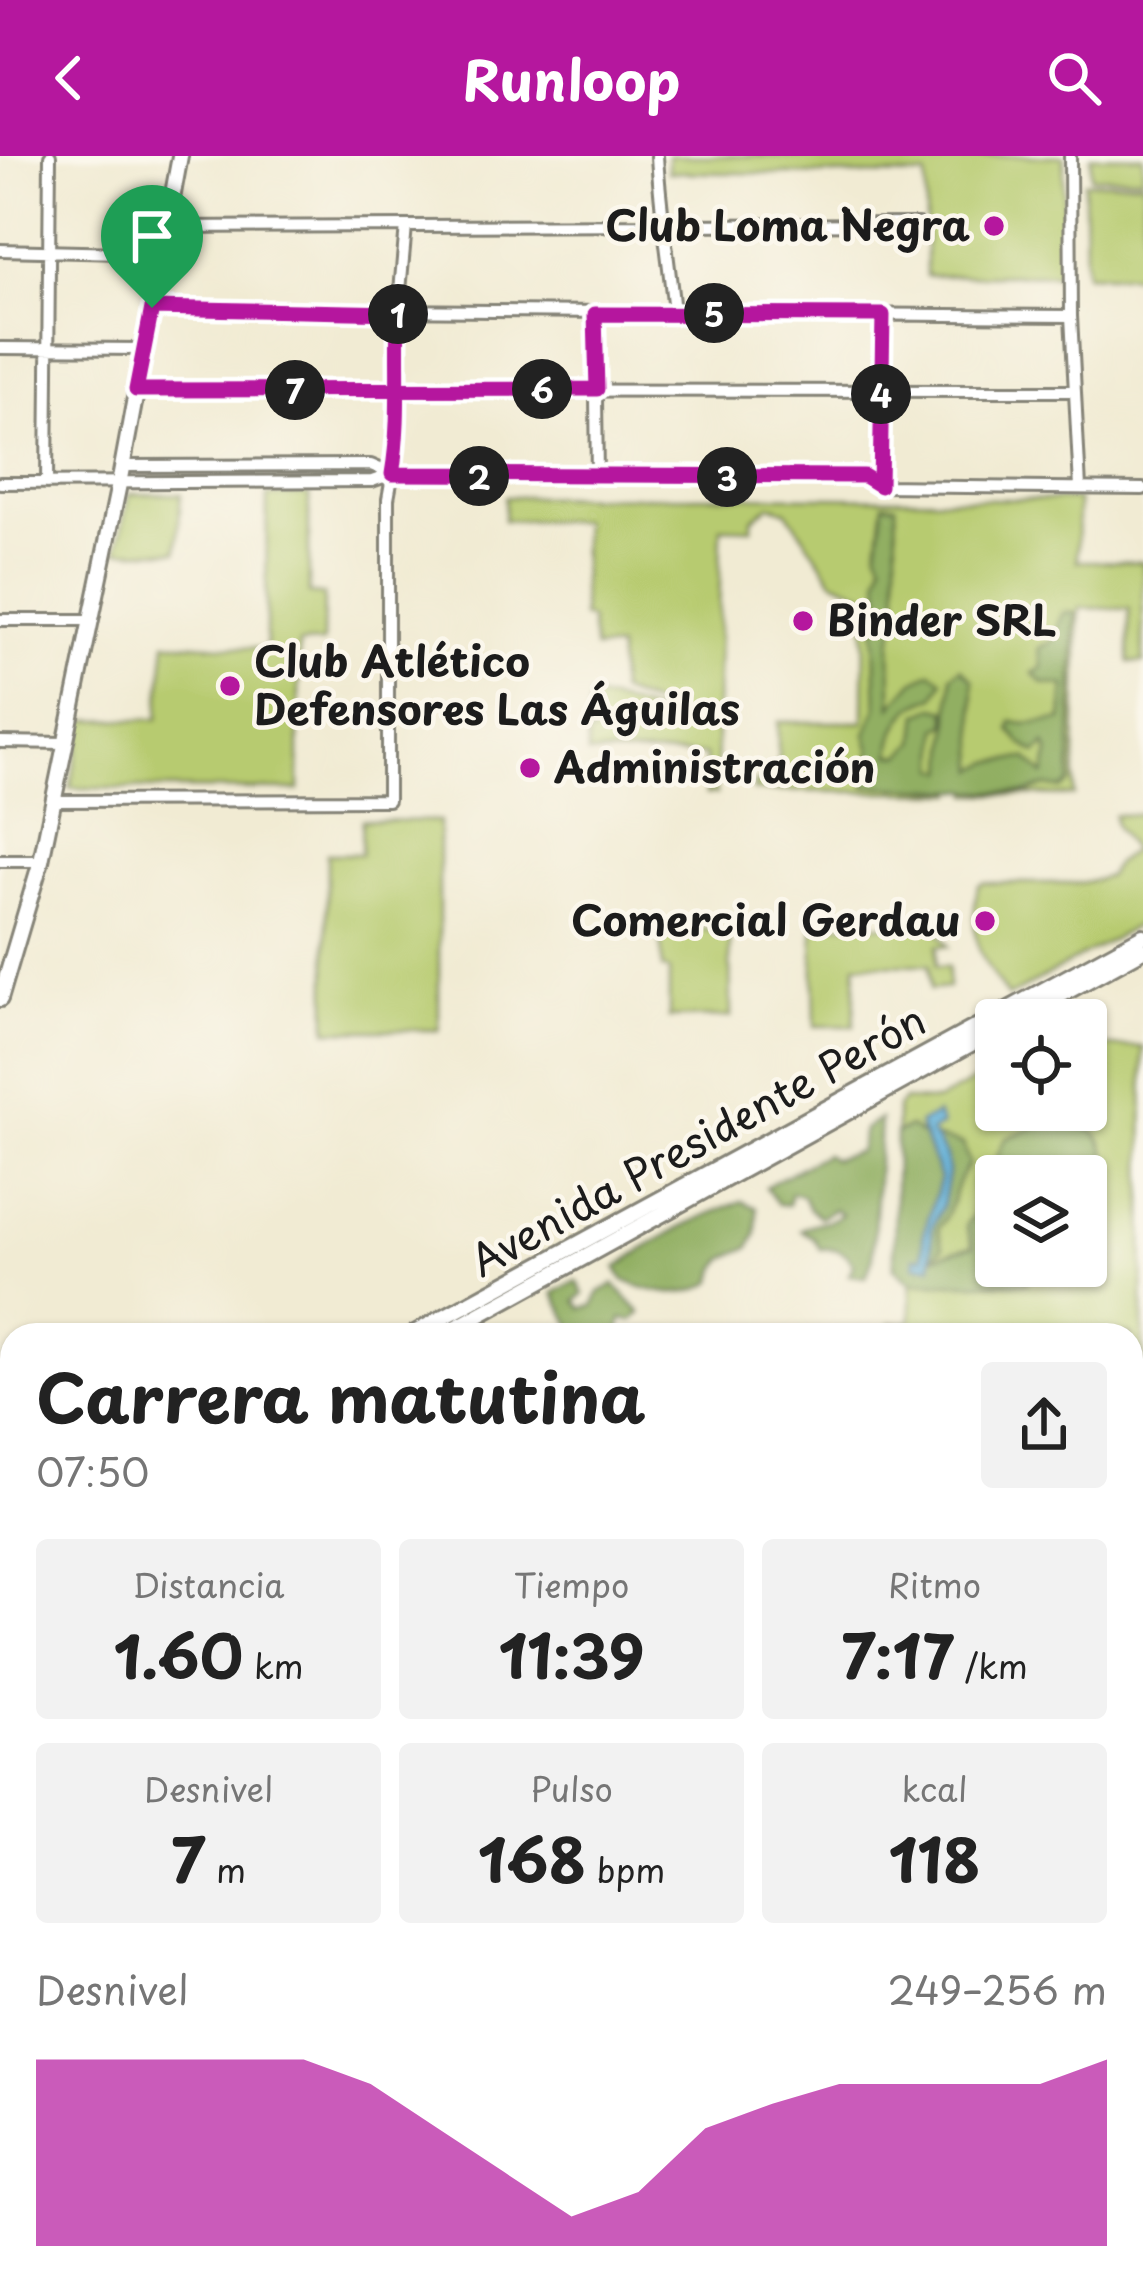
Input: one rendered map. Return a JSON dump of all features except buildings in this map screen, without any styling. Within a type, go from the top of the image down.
[{"type":"main road","points":[[0,999],[41,861],[119,484],[180,156]]},
{"type":"main road","name":"Avenida Presidente Perón","points":[[434,1323],[1143,936]]},
{"type":"main road","points":[[1053,999],[1143,950]]},
{"type":"main road","name":"Avenida Presidente Perón","points":[[464,1323],[975,1042]]},
{"type":"street","points":[[47,483],[50,156]]},
{"type":"street","points":[[657,156],[674,313]]},
{"type":"street","points":[[1070,156],[1073,391],[1080,488]]},
{"type":"street","points":[[166,227],[918,224]]},
{"type":"street","points":[[53,801],[388,800],[388,499],[406,226]]},
{"type":"street","points":[[0,250],[162,254]]},
{"type":"street","points":[[152,308],[1071,316]]},
{"type":"street","points":[[595,314],[597,478]]},
{"type":"street","points":[[880,486],[883,315]]},
{"type":"street","points":[[0,348],[144,350]]},
{"type":"street","points":[[136,390],[1073,391]]},
{"type":"street","points":[[122,466],[371,465],[392,474]]},
{"type":"street","points":[[0,483],[372,481],[392,474],[864,476],[880,486],[1143,489]]},
{"type":"street","points":[[0,620],[91,620]]},
{"type":"street","points":[[0,742],[66,743]]},
{"type":"street","points":[[0,861],[41,861]]},
{"type":"green space","name":"Club Loma Negra","points":[[668,156],[1064,156],[1062,274],[926,276],[926,176],[668,172]]},
{"type":"green space","points":[[1091,156],[1143,156],[1143,177],[1091,177]]},
{"type":"green space","points":[[1143,181],[1143,276],[1085,274],[1084,182]]},
{"type":"green space","points":[[129,494],[181,494],[177,551],[117,551]]},
{"type":"green space","name":"Club Atlético Defensores Las Águilas","points":[[309,494],[309,594],[324,595],[323,643],[299,644],[299,790],[70,788],[84,720],[158,719],[166,642],[266,649],[267,496]]},
{"type":"green space","points":[[505,497],[1078,500],[1077,561],[1143,562],[1143,663],[1129,662],[1129,609],[1079,608],[1074,796],[970,794],[967,748],[953,747],[955,793],[754,791],[754,783],[767,779],[778,761],[778,722],[864,722],[865,593],[833,580],[787,511],[770,505],[752,519],[752,528],[721,527],[717,716],[680,715],[619,692],[618,649],[594,649],[590,619],[582,617],[582,521],[504,520]]},
{"type":"green space","points":[[884,503],[896,505],[898,613],[891,642],[892,706],[914,681],[932,672],[943,680],[935,697],[917,704],[903,717],[891,754],[902,755],[916,742],[919,714],[935,707],[947,710],[947,725],[939,728],[938,768],[947,771],[952,675],[961,668],[973,679],[977,770],[991,762],[1027,758],[1044,775],[1049,753],[1045,744],[1037,753],[1010,730],[1012,722],[1062,720],[1065,686],[1043,683],[1033,673],[1042,668],[1039,648],[1052,642],[1063,613],[1075,613],[1070,783],[1062,789],[1046,786],[1026,793],[865,786],[871,751],[866,734],[877,708],[875,628],[881,606],[883,562],[878,551]]},
{"type":"green space","points":[[590,698],[698,721],[699,729],[717,730],[716,794],[706,794],[705,755],[588,754],[588,735],[593,734],[587,720]]},
{"type":"green space","points":[[1143,814],[1143,922],[1008,997],[978,946],[974,919],[978,886],[1083,883],[1108,876],[1132,851],[1114,815]]},
{"type":"green space","points":[[362,820],[439,821],[439,1030],[327,1030],[327,854],[361,854]]},
{"type":"green space","points":[[817,924],[934,926],[948,946],[937,946],[936,966],[948,967],[948,988],[930,990],[929,965],[856,964],[854,1026],[815,1026],[813,929]]},
{"type":"green space","points":[[661,930],[708,930],[730,941],[731,1017],[669,1018],[669,970],[662,969]]},
{"type":"green space","points":[[1107,1046],[1143,1047],[1143,1323],[890,1323],[911,1322],[911,1283],[894,1268],[897,1107],[904,1100],[937,1101],[975,1080],[975,1131],[1107,1131]]},
{"type":"green space","points":[[880,1119],[873,1257],[866,1277],[849,1275],[853,1265],[844,1253],[820,1249],[801,1230],[842,1214],[835,1209],[820,1217],[803,1196],[791,1193],[788,1205],[778,1204],[765,1187],[825,1154],[833,1159],[859,1151],[864,1129]]},
{"type":"green space","points":[[910,1127],[923,1135],[963,1144],[969,1164],[938,1229],[943,1247],[932,1257],[973,1246],[966,1225],[974,1214],[975,1180],[975,1283],[911,1283],[894,1268],[896,1133]]},
{"type":"green space","points":[[1024,1131],[1093,1131],[1106,1155],[998,1155],[1005,1139]]},
{"type":"green space","points":[[742,1201],[757,1208],[756,1235],[750,1247],[721,1263],[714,1282],[669,1293],[623,1280],[617,1268],[646,1248]]},
{"type":"green space","points":[[577,1281],[584,1294],[576,1301],[582,1308],[594,1306],[599,1292],[614,1284],[641,1313],[621,1323],[570,1323],[554,1293]]},
{"type":"water","points":[[937,1114],[942,1126],[931,1132],[946,1156],[948,1173],[942,1207],[932,1228],[932,1266],[915,1265],[915,1257],[923,1257],[923,1237],[940,1178],[919,1124]]},
{"type":"place","name":"Club Loma Negra","points":[[994,226]]},
{"type":"place","name":"Binder SRL","points":[[803,621]]},
{"type":"place","name":"Club Atlético Defensores Las Águilas","points":[[230,686]]},
{"type":"place","name":"Administración","points":[[530,768]]},
{"type":"place","name":"Comercial Gerdau","points":[[985,921]]},
{"type":"route","points":[[152,308],[136,390],[395,389],[597,389],[595,314],[883,315],[880,486],[864,476],[392,474],[395,454],[395,389],[398,313],[152,308]]}]
